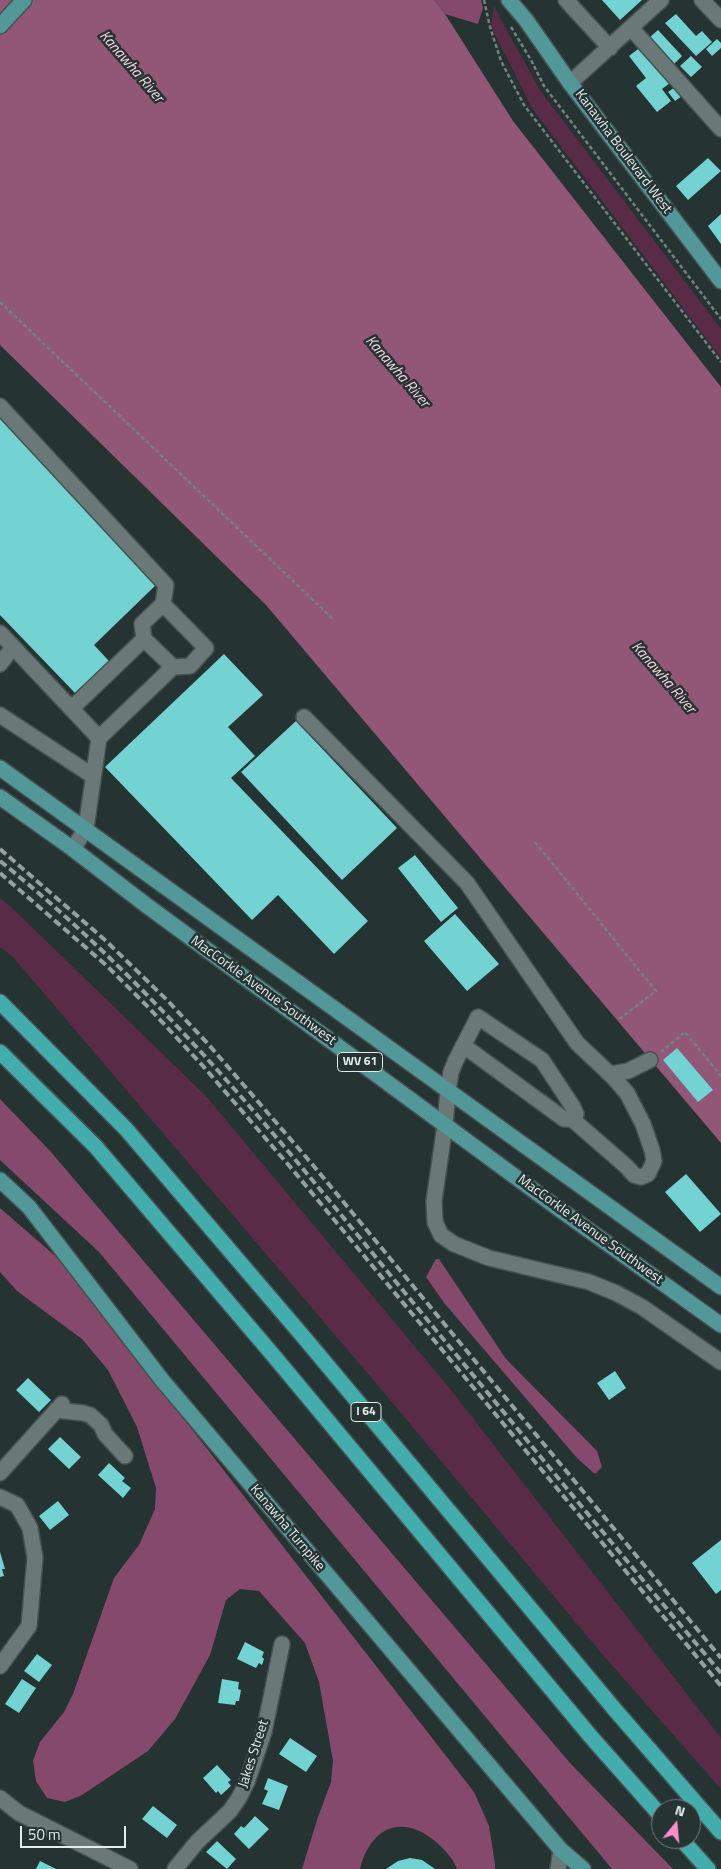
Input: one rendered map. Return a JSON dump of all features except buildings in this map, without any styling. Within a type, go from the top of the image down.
[{"type":"highway","name":"I 64","points":[[0,1002],[126,1129],[308,1342],[616,1712],[721,1832]]},
{"type":"highway","name":"I 64","points":[[0,1052],[96,1147],[274,1355],[592,1738],[651,1805]]},
{"type":"highway","points":[[690,1849],[708,1869]]},
{"type":"main road","points":[[0,26],[24,0]]},
{"type":"main road","name":"Kanawha Boulevard West","points":[[509,0],[526,20],[570,83],[720,278]]},
{"type":"main road","name":"Kanawha Boulevard West","points":[[523,0],[526,20]]},
{"type":"main road","name":"MacCorkle Avenue Southwest","points":[[0,768],[86,828],[721,1287]]},
{"type":"main road","name":"MacCorkle Avenue Southwest","points":[[0,797],[555,1206],[721,1325]]},
{"type":"main road","name":"Kanawha Turnpike","points":[[0,1180],[30,1207],[162,1380],[561,1850],[583,1869]]},
{"type":"street","points":[[566,0],[610,48]]},
{"type":"street","points":[[570,83],[661,0]]},
{"type":"street","points":[[702,0],[721,20]]},
{"type":"street","points":[[631,28],[721,129]]},
{"type":"street","points":[[0,406],[166,585],[163,604],[142,624],[144,639],[173,667]]},
{"type":"street","points":[[73,849],[86,828],[98,738],[173,667],[190,666],[206,648],[163,604]]},
{"type":"street","points":[[0,633],[98,738]]},
{"type":"street","points":[[72,708],[144,639]]},
{"type":"street","points":[[0,663],[13,647]]},
{"type":"street","points":[[0,715],[93,776]]},
{"type":"street","points":[[304,717],[467,883],[578,1043],[611,1074],[627,1093],[643,1124],[652,1150],[654,1161],[648,1174],[641,1177],[634,1175],[628,1167],[572,1119],[564,1119],[464,1046]]},
{"type":"street","points":[[572,1119],[576,1114],[573,1107],[542,1060],[478,1017],[451,1072],[446,1125],[434,1201],[435,1222],[441,1235],[454,1244],[489,1258],[589,1282],[616,1293],[642,1307],[721,1362]]},
{"type":"street","points":[[611,1074],[628,1071],[650,1060]]},
{"type":"street","points":[[0,1473],[59,1407],[90,1415],[101,1425],[105,1434],[125,1456]]},
{"type":"street","points":[[0,1497],[17,1505],[30,1528],[35,1558],[29,1626],[0,1666]]},
{"type":"street","name":"Jakes Street","points":[[174,1869],[196,1842],[230,1811],[240,1798],[264,1732],[282,1644]]},
{"type":"street","points":[[0,1798],[20,1813],[130,1869]]},
{"type":"street","points":[[558,1869],[561,1850]]},
{"type":"path","points":[[484,0],[501,61],[524,105],[721,362]]},
{"type":"path","points":[[508,20],[544,86],[721,319]]},
{"type":"path","points":[[0,302],[334,620]]},
{"type":"path","points":[[535,842],[656,991],[618,1020]]},
{"type":"path","points":[[650,1060],[685,1032],[721,1076]]},
{"type":"shaded area","points":[[434,0],[481,0],[483,8],[478,24],[445,14]]},
{"type":"shaded area","points":[[494,5],[539,89],[721,329],[721,358],[532,108],[491,26]]},
{"type":"shaded area","points":[[0,898],[206,1096],[451,1390],[721,1738],[721,1789],[603,1655],[381,1389],[13,957],[0,947]]},
{"type":"shaded area","points":[[0,1099],[51,1152],[570,1763],[651,1846],[651,1849],[654,1849],[673,1869],[612,1869],[99,1252],[0,1160]]},
{"type":"shaded area","points":[[0,1208],[61,1261],[474,1792],[489,1826],[495,1869],[457,1869],[448,1854],[435,1841],[422,1832],[399,1827],[388,1829],[371,1843],[360,1869],[302,1869],[331,1782],[333,1761],[319,1682],[305,1643],[259,1591],[240,1589],[226,1600],[210,1655],[175,1719],[148,1751],[82,1795],[65,1802],[47,1798],[36,1781],[33,1761],[40,1742],[64,1712],[73,1694],[114,1578],[139,1545],[155,1509],[156,1488],[137,1427],[108,1370],[82,1339],[17,1291],[0,1272]]},
{"type":"shaded area","points":[[436,1259],[439,1259],[506,1359],[597,1451],[602,1467],[595,1474],[577,1458],[445,1304],[426,1277]]},
{"type":"water","name":"Kanawha River","points":[[0,0],[434,0],[445,14],[513,121],[721,387],[721,1143],[266,605],[0,345]]},
{"type":"railway","points":[[0,849],[105,940],[168,1001],[209,1045],[312,1164],[721,1658]]},
{"type":"railway","points":[[0,861],[56,908],[109,957],[160,1008],[257,1115],[721,1673]]},
{"type":"railway","points":[[0,873],[107,966],[203,1066],[292,1169],[721,1686]]}]
